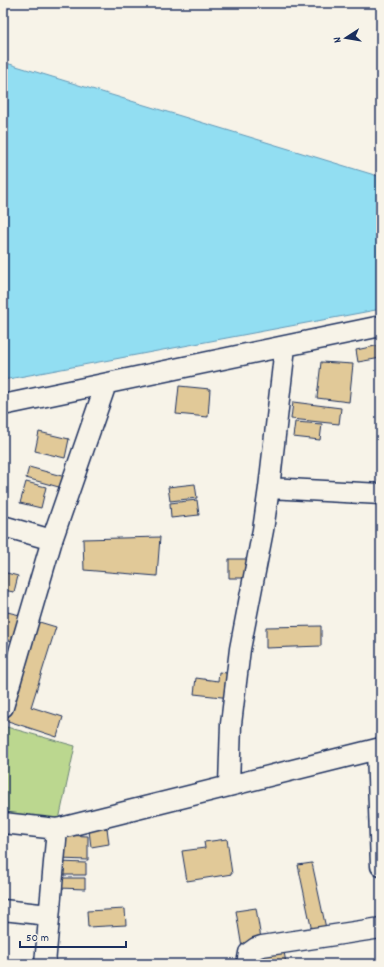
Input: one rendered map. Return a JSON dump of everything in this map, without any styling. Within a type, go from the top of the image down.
[{"type":"street","points":[[3,405],[381,326]]},
{"type":"street","points":[[229,785],[231,724],[240,649],[263,530],[285,347]]},
{"type":"street","points":[[3,707],[52,540],[106,384]]},
{"type":"street","points":[[269,488],[381,494]]},
{"type":"street","points":[[3,526],[52,540]]},
{"type":"street","points":[[3,823],[56,829],[379,749],[381,866]]},
{"type":"street","points":[[45,964],[56,829]]},
{"type":"street","points":[[3,910],[49,915]]},
{"type":"street","points":[[247,964],[249,953],[262,946],[381,928]]},
{"type":"green space","points":[[3,726],[75,746],[57,829],[3,823]]},
{"type":"water","points":[[3,62],[381,177],[381,309],[3,380]]},
{"type":"building","points":[[380,345],[381,358],[358,362],[356,350]]},
{"type":"building","points":[[321,362],[353,364],[349,402],[317,398]]},
{"type":"building","points":[[179,386],[210,389],[208,417],[176,414]]},
{"type":"building","points":[[293,402],[341,408],[339,424],[291,419]]},
{"type":"building","points":[[295,422],[322,424],[320,440],[293,437]]},
{"type":"building","points":[[39,432],[69,439],[65,458],[35,451]]},
{"type":"building","points":[[29,467],[69,478],[66,489],[26,478]]},
{"type":"building","points":[[26,482],[46,487],[41,508],[20,503]]},
{"type":"building","points":[[195,484],[197,498],[170,501],[168,487]]},
{"type":"building","points":[[197,500],[199,515],[171,518],[170,503]]},
{"type":"building","points":[[160,537],[157,576],[84,570],[83,539]]},
{"type":"building","points":[[229,559],[251,559],[251,578],[229,578]]},
{"type":"building","points":[[3,572],[18,576],[14,592],[3,590]]},
{"type":"building","points":[[3,611],[24,616],[19,642],[3,639]]},
{"type":"building","points":[[36,621],[56,627],[31,707],[63,717],[57,737],[5,720]]},
{"type":"building","points":[[321,626],[321,646],[266,648],[266,627]]},
{"type":"building","points":[[219,672],[234,674],[231,698],[194,694],[196,678],[218,681]]},
{"type":"building","points":[[107,828],[109,844],[91,847],[89,830]]},
{"type":"building","points":[[60,835],[88,836],[88,860],[59,859]]},
{"type":"building","points":[[227,839],[232,874],[187,881],[182,851],[205,848],[204,842]]},
{"type":"building","points":[[59,862],[86,863],[86,875],[59,875]]},
{"type":"building","points":[[312,863],[327,933],[313,936],[298,865]]},
{"type":"building","points":[[59,878],[85,878],[85,889],[59,888]]},
{"type":"building","points":[[256,908],[262,945],[242,948],[236,911]]},
{"type":"building","points":[[125,909],[126,925],[88,927],[87,911]]},
{"type":"building","points":[[284,951],[286,964],[255,964],[254,956]]},
{"type":"building","points":[[91,960],[114,961],[114,964],[91,964]]},
{"type":"building","points":[[237,960],[238,964],[213,964]]}]
